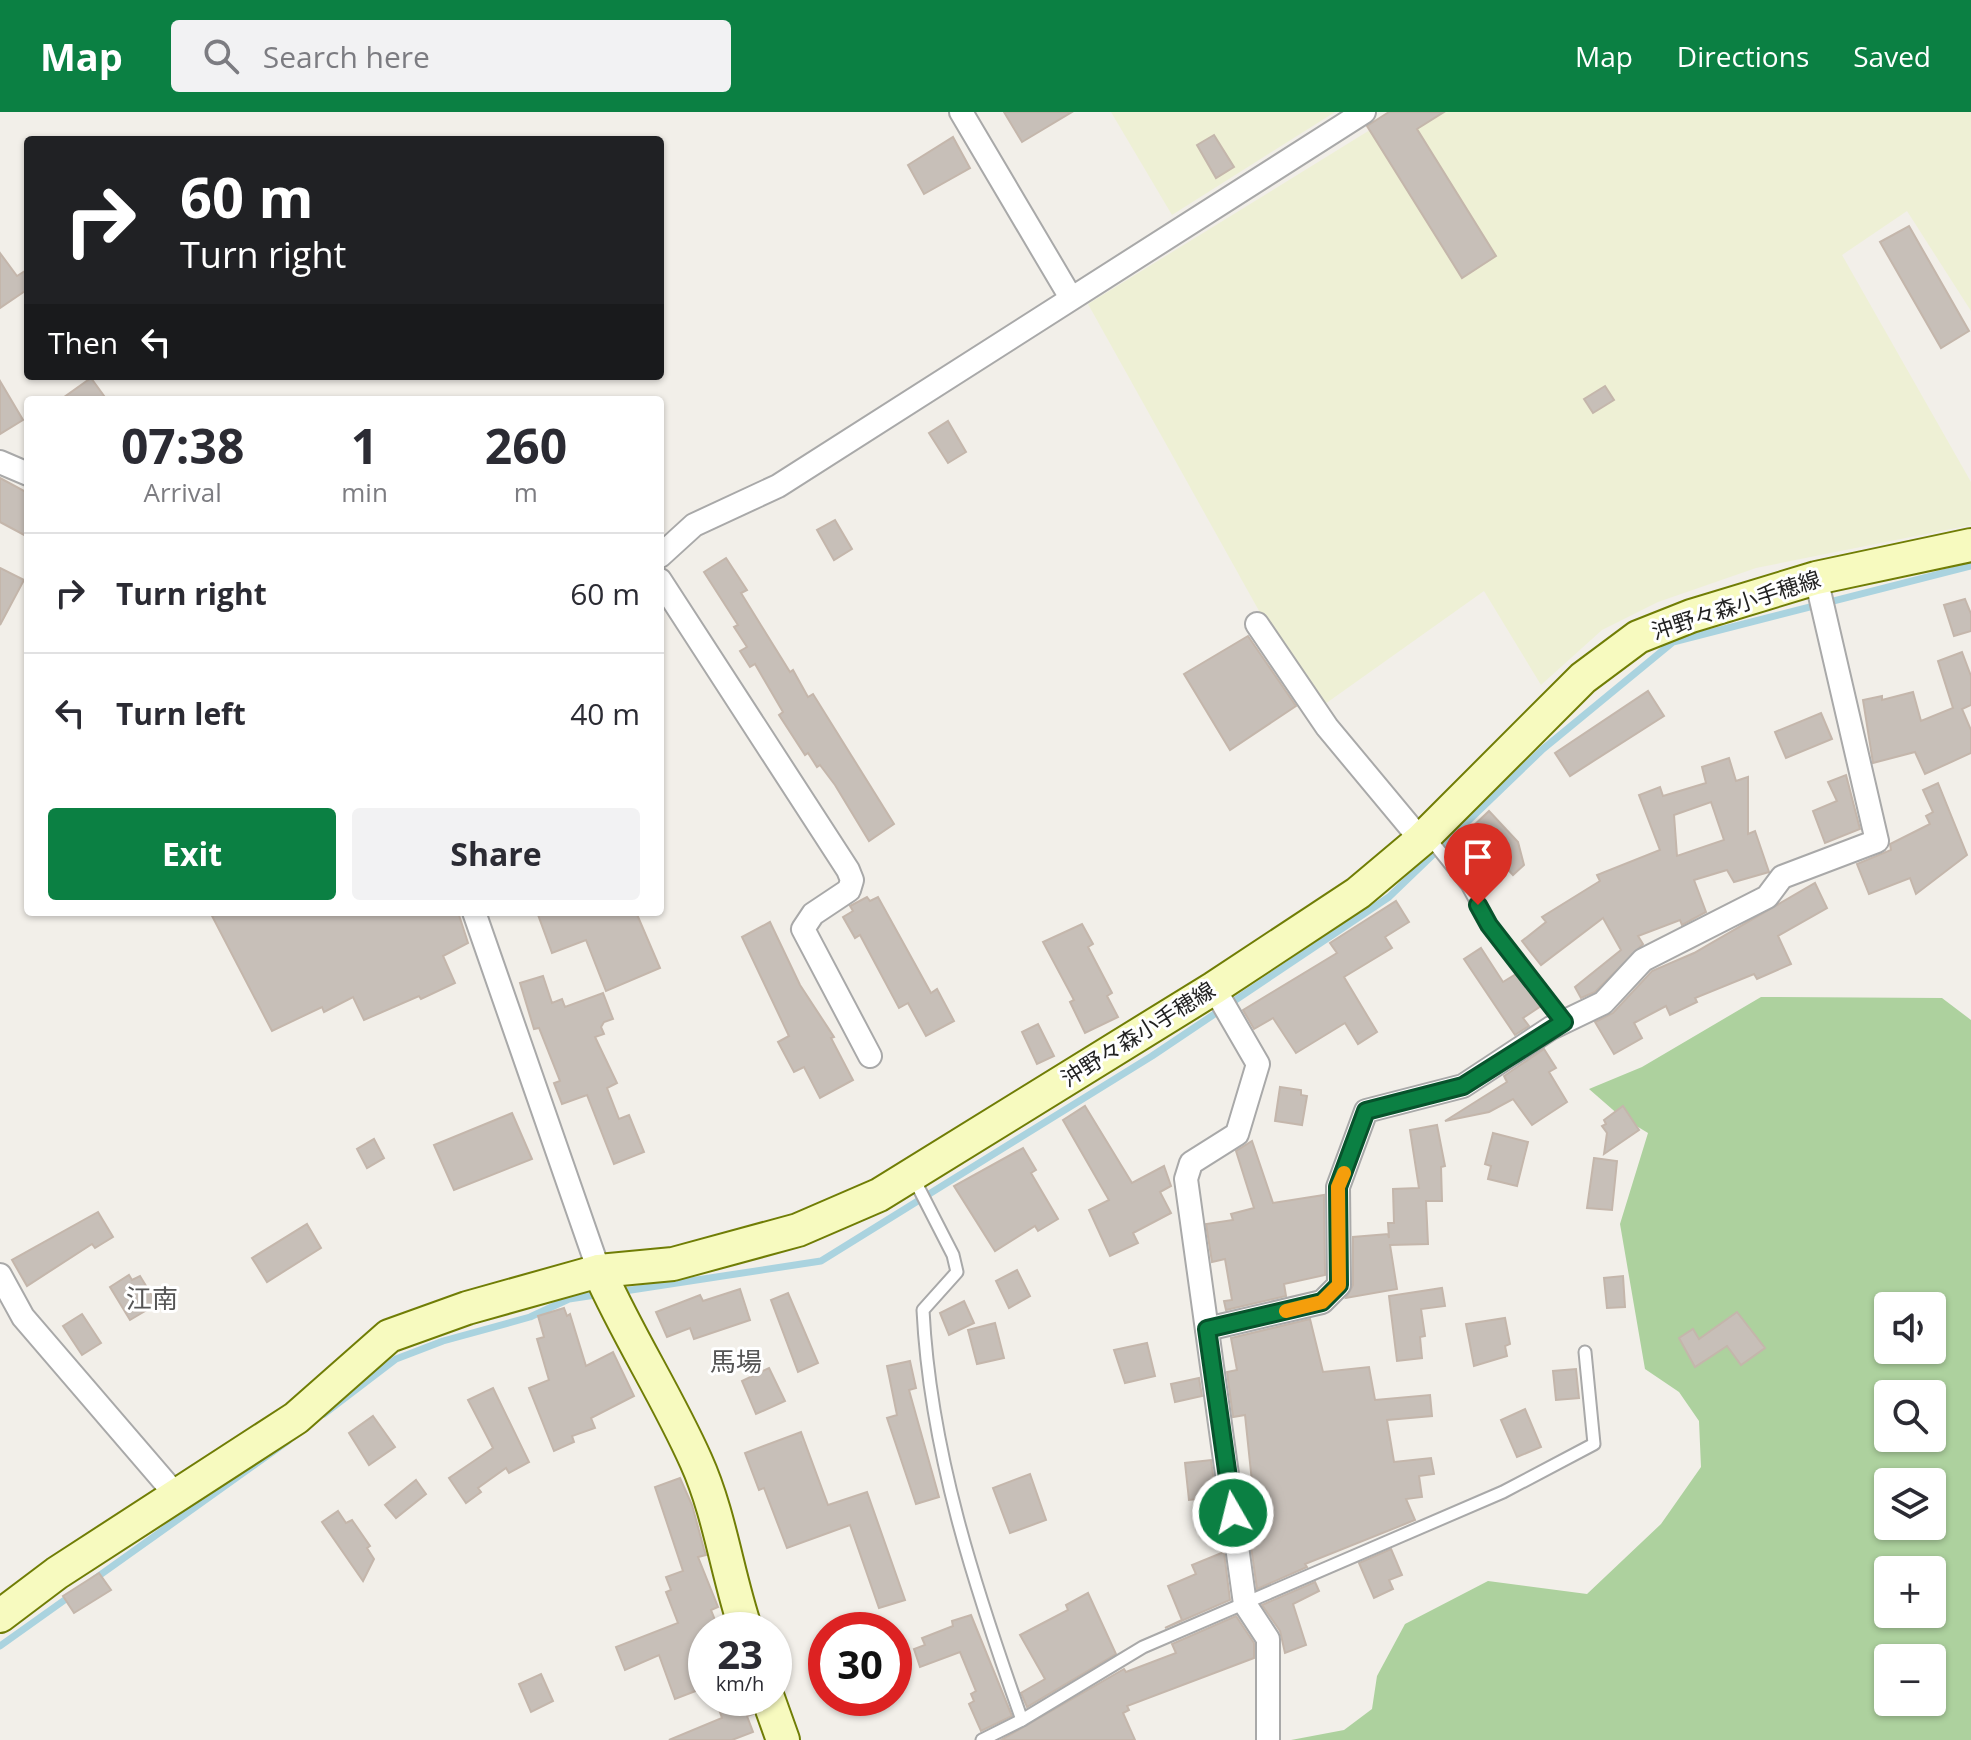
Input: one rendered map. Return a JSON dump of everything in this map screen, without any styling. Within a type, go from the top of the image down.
[{"type":"main road","name":"沖野々森小手穂線","points":[[0,1616],[57,1573],[296,1418],[389,1336],[467,1308],[599,1271],[673,1264],[798,1230],[879,1195],[1214,988],[1358,893],[1424,837],[1583,678],[1638,637],[1691,616],[1816,578],[1971,545]]},
{"type":"main road","points":[[599,1271],[624,1328],[697,1461],[741,1612]]},
{"type":"main road","points":[[774,1716],[783,1740]]},
{"type":"street","points":[[961,112],[1071,298]]},
{"type":"street","points":[[664,552],[694,525],[778,486],[1364,112]]},
{"type":"street","points":[[0,462],[24,472]]},
{"type":"street","points":[[1207,1329],[1322,1302],[1339,1285],[1338,1187],[1366,1111],[1463,1086],[1564,1022],[1603,1003],[1643,960],[1767,897],[1782,877],[1877,841],[1816,578]]},
{"type":"street","points":[[664,586],[848,870],[852,880],[849,890],[813,914],[803,929],[870,1056]]},
{"type":"street","points":[[1257,624],[1327,727],[1424,837]]},
{"type":"street","points":[[475,916],[599,1271]]},
{"type":"street","points":[[1214,988],[1258,1064],[1237,1134],[1191,1163],[1186,1179],[1245,1604],[1268,1639],[1268,1740]]},
{"type":"street","points":[[0,1275],[23,1317],[176,1495]]},
{"type":"lane","points":[[1424,837],[1467,885],[1489,925],[1564,1022]]},
{"type":"lane","points":[[912,1175],[953,1255],[957,1272],[923,1310],[943,1469],[997,1652],[1022,1720]]},
{"type":"lane","points":[[982,1740],[1022,1720],[1143,1647],[1503,1492],[1594,1444],[1585,1352]]},
{"type":"green space","points":[[1111,112],[1335,112],[1172,215]]},
{"type":"green space","points":[[1399,112],[1971,112],[1971,311],[1907,211],[1842,255],[1971,482],[1971,525],[1756,568],[1658,602],[1602,630],[1541,685],[1484,591],[1325,704],[1263,618],[1088,304]]},
{"type":"green space","points":[[1761,997],[1942,998],[1971,1020],[1971,1740],[1291,1740],[1344,1730],[1372,1709],[1377,1676],[1405,1624],[1488,1581],[1587,1594],[1661,1524],[1701,1467],[1699,1421],[1679,1392],[1645,1369],[1620,1224],[1648,1133],[1620,1116],[1589,1089],[1642,1067]]},
{"type":"building","points":[[1004,112],[1072,112],[1022,142]]},
{"type":"building","points":[[1389,112],[1444,112],[1417,129],[1496,256],[1462,278],[1367,126]]},
{"type":"building","points":[[1214,135],[1234,167],[1216,178],[1197,145]]},
{"type":"building","points":[[953,137],[970,168],[924,194],[908,165]]},
{"type":"building","points":[[1909,226],[1969,331],[1941,348],[1880,242]]},
{"type":"building","points":[[0,253],[17,276],[24,272],[24,292],[0,308]]},
{"type":"building","points":[[92,380],[104,396],[66,396]]},
{"type":"building","points":[[0,381],[23,420],[0,434]]},
{"type":"building","points":[[1605,386],[1614,400],[1593,413],[1584,399]]},
{"type":"building","points":[[948,421],[966,452],[948,463],[929,433]]},
{"type":"building","points":[[0,478],[24,491],[24,535],[0,522]]},
{"type":"building","points":[[835,520],[852,549],[834,560],[817,530]]},
{"type":"building","points":[[726,558],[747,590],[741,593],[790,672],[793,670],[808,697],[813,694],[894,824],[869,841],[835,785],[808,753],[805,755],[779,715],[783,712],[755,664],[750,667],[740,651],[747,647],[734,627],[738,625],[704,572]]},
{"type":"building","points":[[0,568],[24,580],[0,625]]},
{"type":"building","points":[[1965,599],[1971,614],[1971,631],[1954,636],[1944,605]]},
{"type":"building","points":[[1248,636],[1296,706],[1230,750],[1184,674]]},
{"type":"building","points":[[1962,652],[1971,676],[1971,705],[1962,709],[1971,730],[1971,753],[1925,774],[1915,752],[1873,763],[1863,700],[1882,696],[1882,700],[1913,692],[1921,721],[1953,708],[1938,661]]},
{"type":"building","points":[[1648,691],[1664,716],[1570,776],[1555,753]]},
{"type":"building","points":[[1821,713],[1832,739],[1786,758],[1775,732]]},
{"type":"building","points":[[1729,758],[1736,781],[1748,777],[1748,834],[1755,831],[1769,872],[1734,882],[1727,870],[1694,880],[1706,912],[1682,925],[1680,920],[1638,936],[1643,944],[1595,992],[1581,998],[1575,987],[1621,950],[1603,918],[1541,965],[1522,941],[1546,922],[1542,917],[1600,881],[1597,875],[1660,850],[1639,795],[1660,787],[1663,796],[1706,783],[1702,767]],"holes":[[[1711,802],[1724,840],[1677,856],[1674,815]]]},
{"type":"building","points":[[1846,775],[1860,829],[1825,843],[1813,811],[1837,801],[1828,782]]},
{"type":"building","points":[[1938,783],[1967,855],[1916,894],[1910,878],[1869,894],[1857,864],[1891,850],[1890,844],[1930,824],[1926,816],[1933,812],[1923,790]]},
{"type":"building","points":[[1489,811],[1518,842],[1524,865],[1513,875],[1470,829]]},
{"type":"building","points":[[1815,883],[1827,908],[1778,936],[1791,964],[1757,979],[1754,974],[1695,998],[1697,1002],[1670,1015],[1666,1006],[1634,1023],[1642,1038],[1614,1054],[1595,1022],[1613,1013],[1652,971],[1694,953]]},
{"type":"building","points":[[867,897],[870,901],[878,897],[931,993],[937,989],[954,1021],[926,1036],[908,1003],[899,1008],[860,935],[855,938],[843,917],[853,911],[850,906]]},
{"type":"building","points":[[1396,901],[1409,922],[1385,937],[1392,948],[1344,977],[1377,1032],[1358,1044],[1345,1023],[1296,1053],[1273,1018],[1254,1029],[1243,1010],[1337,953],[1330,943]]},
{"type":"building","points":[[212,916],[459,916],[468,943],[443,956],[455,983],[364,1020],[353,997],[324,1012],[322,1007],[272,1031]]},
{"type":"building","points":[[538,916],[638,916],[660,968],[606,991],[586,940],[552,953]]},
{"type":"building","points":[[770,922],[800,985],[834,1037],[831,1038],[853,1080],[820,1098],[804,1067],[794,1072],[778,1042],[789,1036],[742,937]]},
{"type":"building","points":[[1082,924],[1093,944],[1088,947],[1112,993],[1107,996],[1118,1017],[1085,1033],[1070,1002],[1074,1000],[1043,942]]},
{"type":"building","points":[[1481,948],[1503,982],[1516,974],[1541,1006],[1523,1018],[1529,1026],[1515,1035],[1464,959]]},
{"type":"building","points":[[543,976],[552,1003],[562,999],[565,1007],[603,993],[613,1019],[604,1022],[601,1027],[604,1034],[595,1037],[617,1083],[607,1088],[619,1119],[629,1115],[644,1152],[614,1164],[587,1095],[562,1104],[554,1083],[560,1081],[539,1028],[534,1029],[520,983]]},
{"type":"building","points":[[1038,1024],[1054,1056],[1037,1064],[1022,1032]]},
{"type":"building","points":[[1544,1049],[1556,1068],[1549,1072],[1567,1102],[1532,1125],[1513,1099],[1489,1112],[1445,1121],[1507,1082],[1504,1076]]},
{"type":"building","points":[[1280,1087],[1301,1090],[1301,1095],[1307,1096],[1302,1125],[1275,1121]]},
{"type":"building","points":[[1085,1106],[1132,1183],[1164,1166],[1171,1186],[1160,1192],[1171,1213],[1133,1233],[1138,1243],[1110,1256],[1089,1210],[1109,1200],[1063,1120]]},
{"type":"building","points":[[1623,1106],[1639,1130],[1604,1154],[1607,1133],[1602,1126],[1606,1124],[1604,1120]]},
{"type":"building","points":[[512,1113],[532,1159],[454,1190],[434,1145]]},
{"type":"building","points":[[1437,1125],[1445,1166],[1441,1167],[1442,1201],[1426,1201],[1428,1244],[1390,1245],[1397,1289],[1346,1298],[1353,1285],[1353,1237],[1388,1234],[1389,1238],[1388,1223],[1394,1223],[1393,1189],[1419,1188],[1410,1130]]},
{"type":"building","points":[[1493,1133],[1528,1142],[1517,1186],[1488,1179],[1491,1166],[1485,1164]]},
{"type":"building","points":[[374,1139],[384,1158],[367,1168],[357,1149]]},
{"type":"building","points":[[1252,1141],[1273,1203],[1324,1195],[1325,1275],[1284,1284],[1286,1296],[1226,1310],[1224,1301],[1232,1300],[1225,1259],[1212,1262],[1206,1224],[1233,1220],[1231,1214],[1254,1208],[1236,1151]]},
{"type":"building","points":[[1023,1148],[1036,1170],[1031,1173],[1058,1219],[1038,1231],[1035,1226],[995,1251],[954,1186]]},
{"type":"building","points":[[1594,1158],[1617,1161],[1612,1210],[1587,1208]]},
{"type":"building","points":[[98,1212],[113,1237],[95,1248],[92,1244],[27,1286],[12,1260]]},
{"type":"building","points":[[307,1224],[321,1248],[267,1282],[252,1258]]},
{"type":"building","points":[[1017,1270],[1030,1296],[1009,1308],[996,1281]]},
{"type":"building","points":[[129,1275],[132,1280],[140,1276],[157,1304],[130,1320],[110,1287]]},
{"type":"building","points":[[1623,1276],[1625,1307],[1607,1308],[1604,1278]]},
{"type":"building","points":[[1442,1288],[1445,1306],[1421,1309],[1425,1336],[1420,1337],[1422,1358],[1397,1361],[1389,1296]]},
{"type":"building","points":[[740,1289],[750,1320],[694,1339],[690,1328],[667,1337],[656,1312],[700,1295],[703,1301]]},
{"type":"building","points":[[788,1293],[818,1363],[798,1372],[771,1300]]},
{"type":"building","points":[[964,1301],[974,1323],[949,1335],[940,1313]]},
{"type":"building","points":[[564,1308],[567,1316],[570,1314],[586,1366],[613,1352],[634,1396],[591,1418],[595,1428],[572,1436],[574,1442],[554,1451],[529,1388],[549,1380],[537,1339],[544,1337],[538,1316]]},
{"type":"building","points":[[1737,1312],[1765,1348],[1741,1365],[1727,1346],[1695,1367],[1679,1338],[1693,1329],[1699,1339]]},
{"type":"building","points":[[82,1314],[101,1343],[82,1355],[63,1326]]},
{"type":"building","points":[[1505,1318],[1510,1344],[1505,1346],[1507,1356],[1474,1366],[1466,1324]]},
{"type":"building","points":[[1310,1319],[1323,1372],[1369,1367],[1375,1400],[1430,1395],[1432,1416],[1387,1420],[1394,1462],[1431,1458],[1434,1474],[1419,1476],[1422,1497],[1406,1499],[1415,1520],[1305,1564],[1307,1567],[1257,1589],[1242,1483],[1252,1482],[1245,1415],[1233,1417],[1227,1372],[1237,1370],[1231,1338]]},
{"type":"building","points":[[995,1323],[1004,1358],[977,1364],[968,1330]]},
{"type":"building","points":[[1147,1343],[1155,1376],[1125,1383],[1114,1350]]},
{"type":"building","points":[[910,1361],[916,1388],[909,1390],[939,1497],[916,1504],[887,1418],[897,1415],[887,1366]]},
{"type":"building","points":[[769,1368],[785,1401],[756,1414],[742,1381]]},
{"type":"building","points":[[1576,1369],[1579,1398],[1556,1400],[1553,1371]]},
{"type":"building","points":[[1199,1378],[1202,1396],[1175,1402],[1171,1384]]},
{"type":"building","points":[[493,1388],[529,1462],[509,1473],[506,1468],[478,1488],[481,1492],[466,1503],[449,1478],[493,1448],[468,1400]]},
{"type":"building","points":[[1525,1409],[1541,1447],[1517,1457],[1501,1420]]},
{"type":"building","points":[[373,1416],[395,1447],[369,1465],[349,1433]]},
{"type":"building","points":[[801,1432],[828,1505],[867,1492],[905,1600],[879,1608],[850,1525],[787,1548],[764,1488],[759,1490],[745,1453]]},
{"type":"building","points":[[1211,1460],[1216,1497],[1189,1500],[1185,1463]]},
{"type":"building","points":[[1030,1474],[1046,1520],[1010,1533],[993,1488]]},
{"type":"building","points":[[680,1478],[692,1505],[706,1555],[698,1557],[718,1607],[712,1612],[688,1612],[688,1694],[675,1699],[659,1655],[625,1670],[616,1647],[678,1623],[666,1592],[671,1590],[666,1577],[683,1571],[655,1487]]},
{"type":"building","points":[[416,1480],[426,1494],[396,1518],[385,1505]]},
{"type":"building","points":[[338,1511],[346,1523],[352,1520],[370,1546],[367,1548],[374,1559],[363,1581],[322,1522]]},
{"type":"building","points":[[1391,1549],[1402,1575],[1389,1580],[1393,1589],[1374,1598],[1359,1563]]},
{"type":"building","points":[[1224,1552],[1230,1600],[1165,1628],[1182,1620],[1168,1586],[1196,1574],[1192,1565]]},
{"type":"building","points":[[99,1573],[111,1590],[74,1613],[63,1596]]},
{"type":"building","points":[[1315,1582],[1319,1591],[1293,1604],[1306,1645],[1285,1653],[1280,1631],[1262,1605]]},
{"type":"building","points":[[1088,1593],[1116,1654],[1027,1707],[1021,1693],[1045,1679],[1020,1635],[1068,1610],[1066,1605]]},
{"type":"building","points":[[971,1615],[1012,1716],[981,1731],[969,1704],[974,1701],[971,1694],[976,1691],[960,1652],[920,1667],[914,1649],[925,1645],[922,1638],[953,1626],[952,1621]]},
{"type":"building","points":[[1236,1616],[1254,1643],[1254,1658],[1127,1706],[1129,1710],[1123,1713],[1135,1740],[1001,1740],[1124,1669],[1126,1672],[1176,1653],[1172,1644]]},
{"type":"building","points":[[541,1674],[553,1701],[531,1712],[519,1684]]},
{"type":"building","points":[[747,1716],[753,1732],[732,1740],[669,1740],[722,1718]]},
{"type":"waterway","points":[[618,1292],[821,1261],[1152,1056],[1389,897],[1543,749],[1673,642],[1971,566]]},
{"type":"waterway","points":[[324,1414],[396,1359],[443,1341],[530,1317],[569,1299],[602,1294]]},
{"type":"waterway","points":[[93,1580],[288,1441]]},
{"type":"waterway","points":[[0,1646],[73,1594]]},
{"type":"slow traffic","points":[[1286,1311],[1322,1302],[1339,1285],[1338,1187],[1344,1173]]},
{"type":"district","name":"江南","points":[[152,1299]]},
{"type":"district","name":"馬場","points":[[736,1362]]},
{"type":"route","points":[[1233,1513],[1207,1329],[1322,1302],[1339,1285],[1338,1187],[1366,1111],[1463,1086],[1564,1022],[1489,925],[1478,905]]}]
